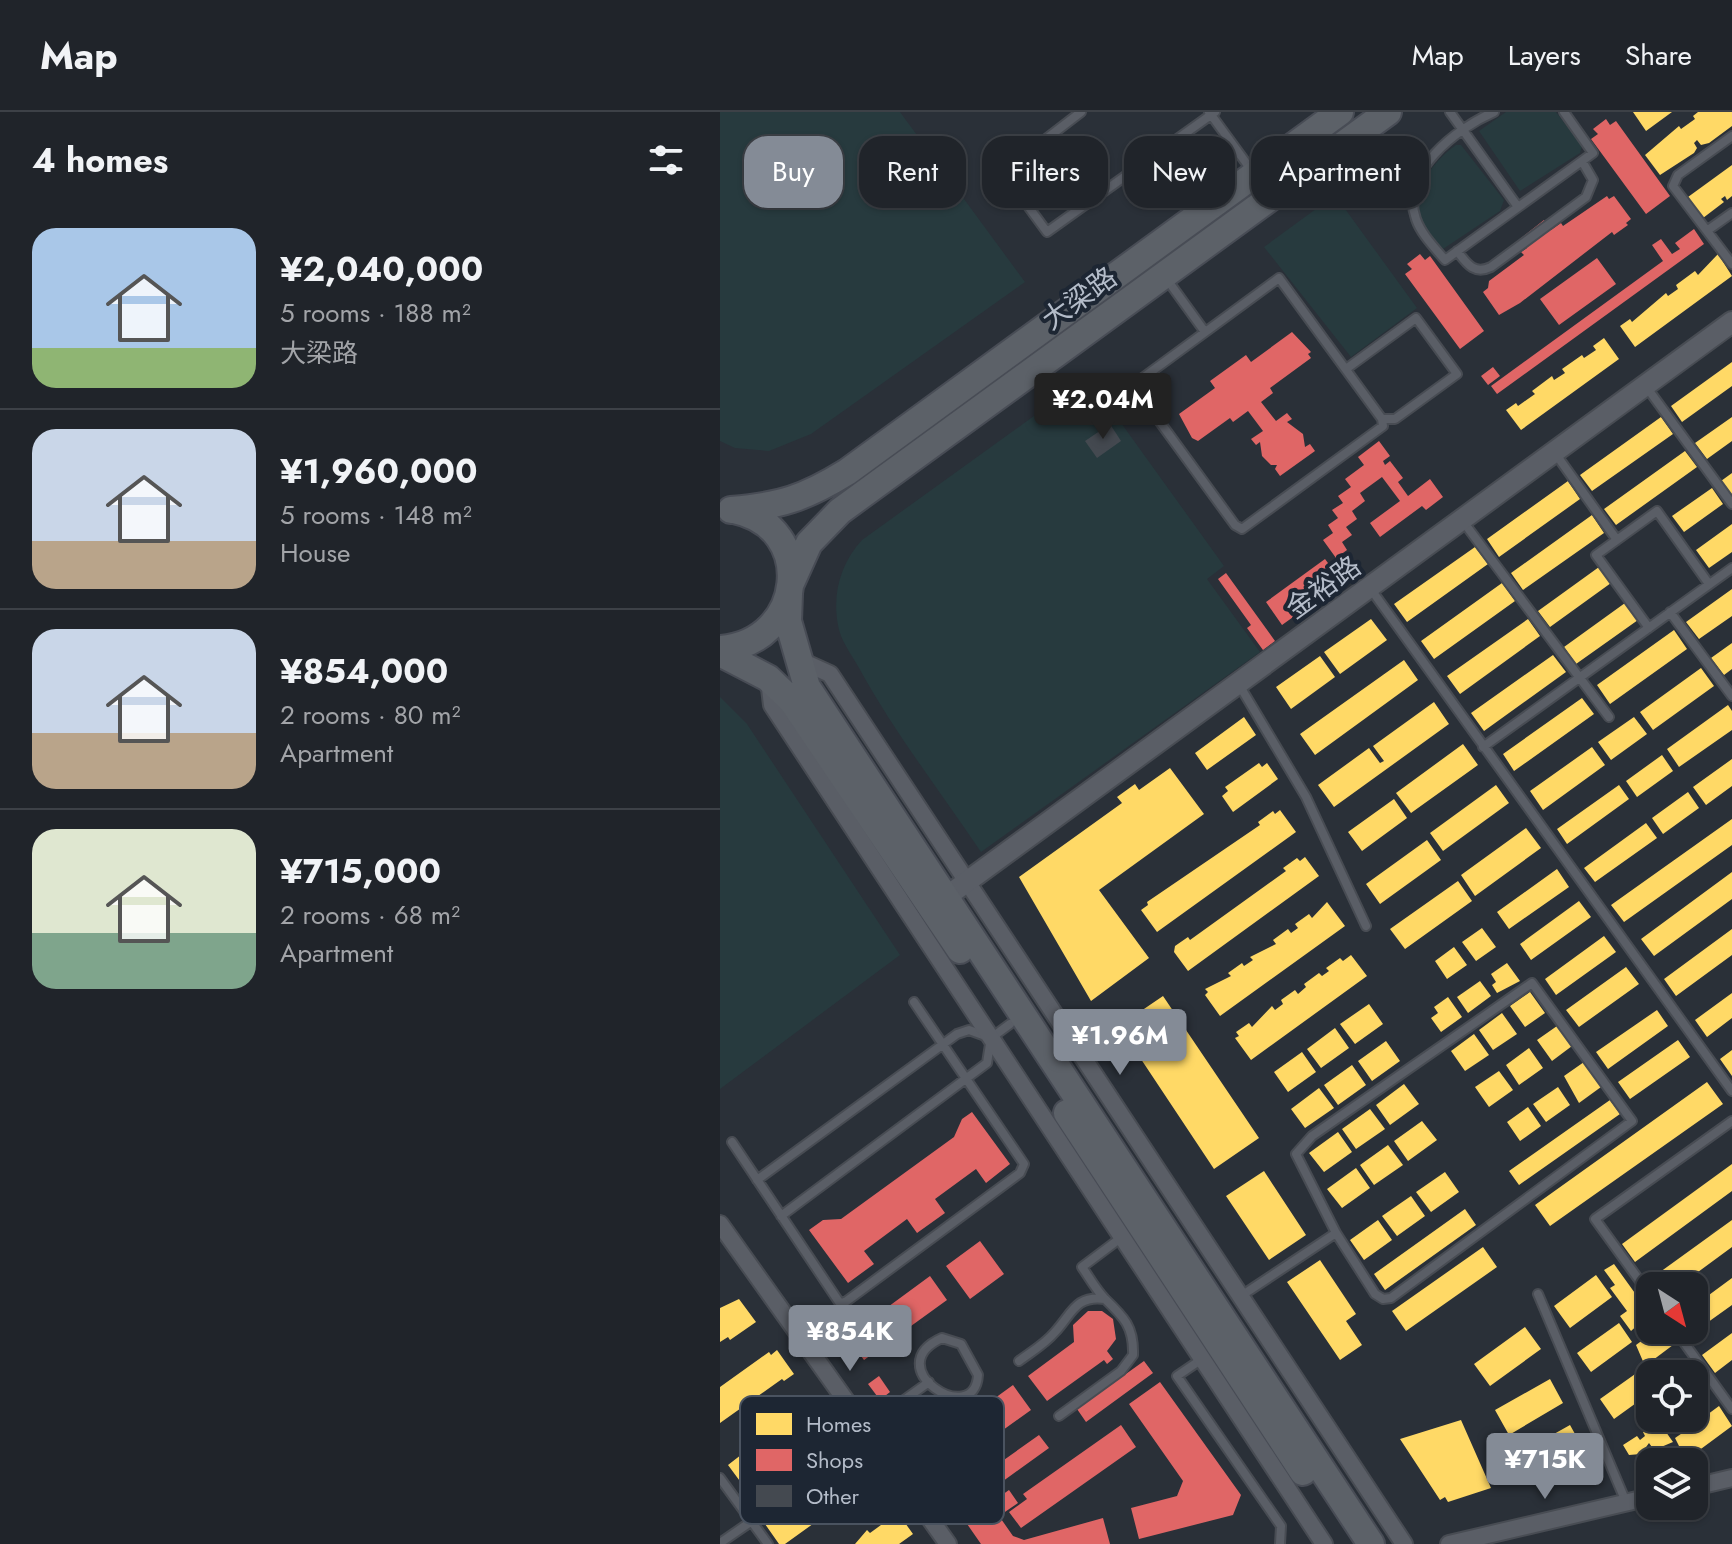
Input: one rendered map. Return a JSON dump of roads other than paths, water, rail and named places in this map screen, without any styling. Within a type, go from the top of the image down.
[{"type":"main road","name":"大梁路","points":[[1307,136],[1340,112]]},
{"type":"main road","name":"大梁路","points":[[720,651],[743,645],[764,634],[780,616],[809,543],[823,525],[1388,112]]},
{"type":"main road","name":"大梁路","points":[[725,509],[784,504],[819,490],[1251,177]]},
{"type":"main road","points":[[725,509],[761,521],[778,538],[788,559],[788,621],[807,687],[956,890],[1371,1544]]},
{"type":"main road","points":[[720,651],[768,678],[801,714],[1001,1031],[1136,1222],[1350,1544]]},
{"type":"street","name":"金裕路","points":[[956,890],[1732,322]]},
{"type":"street","points":[[956,890],[1241,1296],[1404,1544]]},
{"type":"street","points":[[1001,1031],[1123,1236],[1324,1544]]},
{"type":"street","points":[[720,1224],[842,1396]]},
{"type":"street","points":[[1708,1484],[1732,1478]]},
{"type":"street","points":[[1449,1544],[1636,1500]]},
{"type":"street","points":[[934,1524],[948,1544]]},
{"type":"lane","points":[[1081,112],[1003,172],[1047,232],[1211,113],[1251,168]]},
{"type":"lane","points":[[1450,112],[1518,207]]},
{"type":"lane","points":[[1494,112],[1464,130],[1431,159],[1416,183],[1413,197],[1416,222],[1445,260],[1593,153],[1564,112]]},
{"type":"lane","points":[[1732,136],[1674,180],[1675,191],[1732,264]]},
{"type":"lane","points":[[1457,251],[1471,269],[1479,271],[1504,258],[1586,197],[1593,180],[1582,161]]},
{"type":"lane","points":[[1708,230],[1732,213]]},
{"type":"lane","points":[[1164,276],[1205,332]]},
{"type":"lane","points":[[1279,278],[1382,419],[1380,432],[1242,529],[1235,525],[1133,385],[1205,332],[1279,278]]},
{"type":"lane","points":[[1346,369],[1416,318],[1457,374],[1395,419],[1382,419]]},
{"type":"lane","points":[[1040,366],[1071,410]]},
{"type":"lane","points":[[1645,385],[1732,504]]},
{"type":"lane","points":[[1554,452],[1617,540]]},
{"type":"lane","points":[[1649,628],[1596,555],[1657,511],[1709,584]]},
{"type":"lane","points":[[1462,520],[1609,717]]},
{"type":"lane","points":[[1483,747],[1732,568]]},
{"type":"lane","points":[[1370,587],[1732,1091]]},
{"type":"lane","points":[[1670,612],[1732,696]]},
{"type":"lane","points":[[1238,683],[1306,797],[1366,926]]},
{"type":"lane","points":[[1532,983],[1632,1121],[1391,1298],[1375,1294],[1336,1233],[1296,1158],[1302,1146],[1532,983]]},
{"type":"lane","points":[[732,1142],[839,1302],[857,1293],[1020,1173],[1024,1164],[914,1002]]},
{"type":"lane","points":[[757,1180],[943,1044],[969,1030],[1001,1031],[987,1063],[967,1080],[781,1216]]},
{"type":"lane","points":[[1636,1276],[1595,1219],[1732,1121]]},
{"type":"lane","points":[[1241,1296],[1336,1233]]},
{"type":"lane","points":[[1059,1416],[1121,1371],[1133,1355],[1130,1326],[1082,1267],[1123,1236]]},
{"type":"lane","points":[[1538,1294],[1626,1503]]},
{"type":"lane","points":[[1019,1361],[1048,1340],[1070,1309],[1083,1300],[1105,1299]]},
{"type":"lane","points":[[944,1396],[937,1393],[919,1362],[930,1343],[942,1338],[961,1344],[978,1375],[970,1392],[956,1396]]},
{"type":"lane","points":[[1685,1344],[1732,1409]]},
{"type":"lane","points":[[1202,1358],[1177,1376],[1281,1526],[1280,1544]]},
{"type":"lane","points":[[910,1396],[929,1382]]},
{"type":"lane","points":[[720,1478],[740,1505]]},
{"type":"lane","points":[[720,1543],[748,1524]]},
{"type":"lane","points":[[754,1524],[768,1544]]}]
